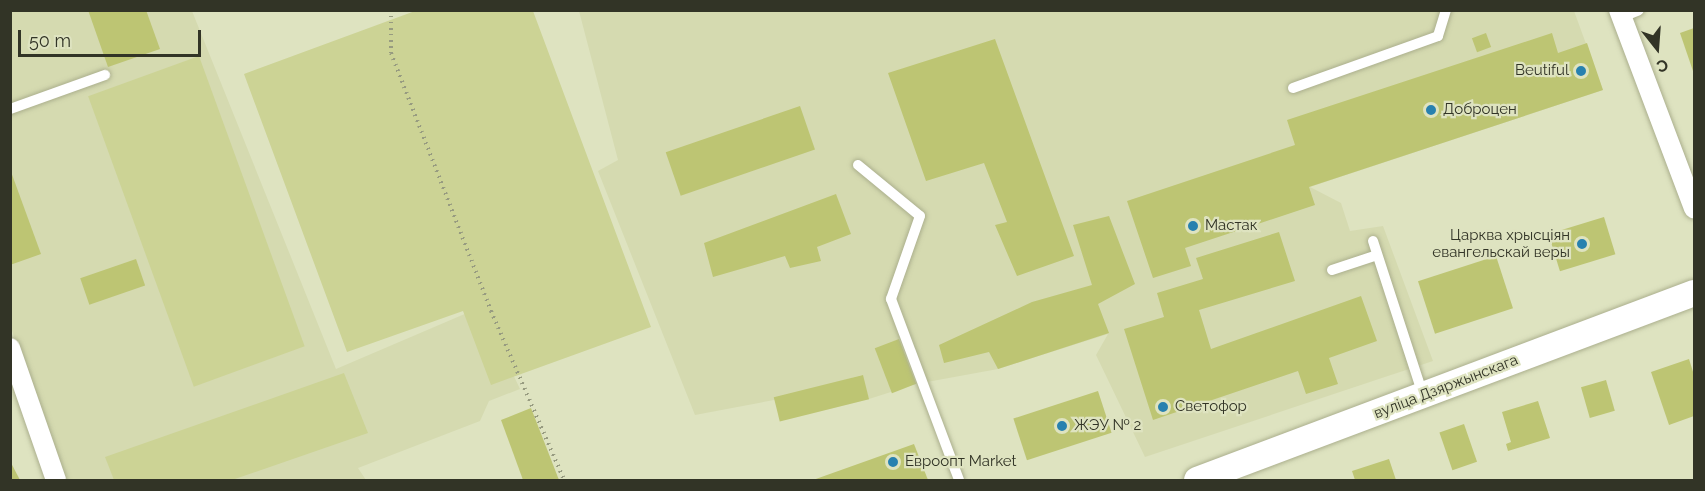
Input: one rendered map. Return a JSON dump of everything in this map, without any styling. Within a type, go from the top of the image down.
[{"type":"street","points":[[1627,13],[1695,208]]},
{"type":"street","name":"вуліца Дзяржынскага","points":[[1197,480],[1695,293]]},
{"type":"street","points":[[10,348],[56,480]]},
{"type":"lane","points":[[1293,88],[1438,36],[1446,10]]},
{"type":"lane","points":[[10,109],[105,75]]},
{"type":"lane","points":[[858,165],[920,216],[891,299],[959,480]]},
{"type":"lane","points":[[1373,241],[1423,395]]},
{"type":"lane","points":[[1332,270],[1377,255]]},
{"type":"path","points":[[391,10],[391,53],[491,311],[564,480]]},
{"type":"shaded area","points":[[11,11],[192,11],[336,369],[481,307],[520,389],[489,401],[480,421],[358,468],[366,480],[67,480],[11,328]]},
{"type":"shaded area","points":[[415,11],[533,11],[651,327],[491,385],[463,311],[347,352],[244,74]]},
{"type":"shaded area","points":[[579,11],[1574,11],[1603,90],[1310,187],[1341,203],[1350,231],[1383,226],[1433,361],[1145,457],[1096,355],[1108,334],[998,369],[916,384],[869,399],[862,375],[774,400],[695,415],[598,171],[618,160]]},
{"type":"shaded area","points":[[199,56],[305,346],[194,387],[88,96]]},
{"type":"shaded area","points":[[344,373],[368,433],[232,480],[114,480],[105,457]]},
{"type":"building","points":[[88,10],[146,10],[160,49],[108,67]]},
{"type":"building","points":[[1694,28],[1694,74],[1680,33]]},
{"type":"building","points":[[1486,33],[1491,47],[1477,52],[1472,38]]},
{"type":"building","points":[[1552,33],[1558,53],[1587,43],[1603,90],[1309,187],[1315,205],[1185,248],[1191,266],[1153,278],[1127,201],[1295,145],[1287,120]]},
{"type":"building","points":[[995,39],[1074,256],[1017,276],[995,225],[1007,222],[984,163],[926,181],[888,73]]},
{"type":"building","points":[[800,106],[815,149],[681,196],[666,152]]},
{"type":"building","points":[[10,169],[41,254],[10,265]]},
{"type":"building","points":[[836,194],[851,234],[817,247],[821,261],[790,268],[785,256],[713,277],[704,243]]},
{"type":"building","points":[[1109,216],[1135,284],[1098,304],[1109,333],[998,369],[989,352],[944,363],[939,345],[1032,302],[1092,285],[1073,225]]},
{"type":"building","name":"Царква хрысціян евангельскай веры","points":[[1604,217],[1615,254],[1560,271],[1549,234]]},
{"type":"building","points":[[1279,232],[1295,281],[1199,310],[1211,349],[1361,296],[1377,341],[1329,358],[1338,384],[1306,394],[1298,371],[1153,420],[1124,329],[1164,317],[1157,293],[1203,279],[1196,258]]},
{"type":"building","points":[[1496,256],[1513,308],[1435,334],[1418,281]]},
{"type":"building","points":[[136,259],[145,285],[89,305],[80,278]]},
{"type":"building","points":[[899,339],[916,384],[892,393],[875,348]]},
{"type":"building","points":[[1689,359],[1694,375],[1694,416],[1669,425],[1651,372]]},
{"type":"building","points":[[863,375],[869,399],[780,422],[774,397]]},
{"type":"building","points":[[1606,380],[1615,411],[1590,418],[1581,387]]},
{"type":"building","name":"ЖЭУ № 2","points":[[1098,391],[1112,433],[1027,460],[1013,419]]},
{"type":"building","points":[[1538,401],[1550,438],[1508,451],[1506,444],[1511,442],[1502,412]]},
{"type":"building","points":[[531,408],[559,480],[523,480],[501,420]]},
{"type":"building","points":[[1464,424],[1477,462],[1452,470],[1439,432]]},
{"type":"building","name":"Евроопт Market","points":[[914,444],[928,480],[813,480]]},
{"type":"building","points":[[1389,459],[1396,480],[1355,480],[1352,471]]},
{"type":"building","points":[[10,461],[20,480],[10,480]]},
{"type":"place","name":"Beutiful","points":[[1581,71]]},
{"type":"place","name":"Доброцен","points":[[1431,110]]},
{"type":"place","name":"Мастак","points":[[1193,226]]},
{"type":"place","name":"Царква хрысціян евангельскай веры","points":[[1582,244]]},
{"type":"place","name":"Светофор","points":[[1163,407]]},
{"type":"place","name":"ЖЭУ № 2","points":[[1062,426]]},
{"type":"place","name":"Евроопт Market","points":[[893,462]]}]
